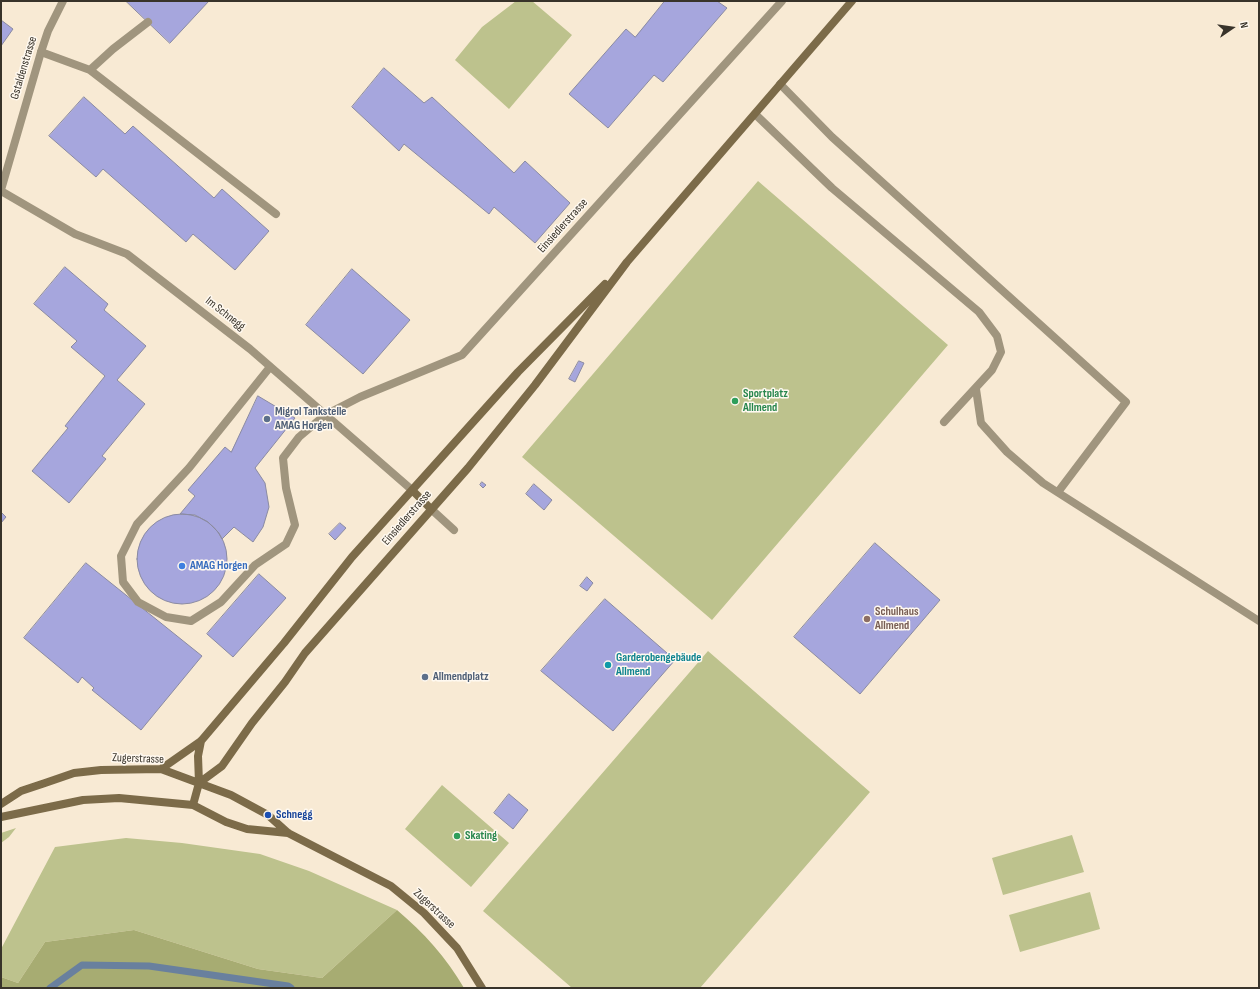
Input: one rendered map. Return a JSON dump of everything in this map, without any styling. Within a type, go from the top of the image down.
[{"type":"main road","name":"Einsiedlerstrasse","points":[[161,769],[201,742],[284,643],[352,557],[518,372],[627,262],[852,1]]},
{"type":"main road","name":"Einsiedlerstrasse","points":[[199,783],[222,766],[252,722],[285,682],[305,653],[468,468],[535,385],[627,262]]},
{"type":"main road","points":[[412,490],[431,509]]},
{"type":"main road","points":[[193,805],[199,783],[198,756],[201,742]]},
{"type":"main road","name":"Zugerstrasse","points":[[1,804],[21,791],[74,773],[101,770],[161,769],[199,783],[253,805],[268,814],[288,833],[391,886],[424,913],[458,948],[482,988]]},
{"type":"main road","name":"Zugerstrasse","points":[[1,817],[83,800],[119,798],[193,805],[226,822],[248,829],[288,833]]},
{"type":"street","name":"Gstaldenstrasse","points":[[1,190],[41,52],[48,31],[63,1]]},
{"type":"street","name":"Einsiedlerstrasse","points":[[270,367],[189,468],[137,524],[120,556],[123,582],[138,602],[166,617],[191,621],[221,602],[255,565],[286,544],[295,525],[286,488],[283,458],[299,436],[325,415],[360,397],[462,355],[782,1]]},
{"type":"street","points":[[90,70],[113,49],[148,22]]},
{"type":"street","points":[[41,52],[90,70],[276,214]]},
{"type":"street","points":[[780,84],[832,137],[1126,402],[1058,492]]},
{"type":"street","points":[[755,114],[832,188],[979,312],[997,336],[1001,352],[992,370],[944,422]]},
{"type":"street","name":"Im Schnegg","points":[[1,190],[75,234],[128,254],[212,318],[412,490]]},
{"type":"street","points":[[976,389],[981,423],[1007,452],[1043,483],[1259,621]]},
{"type":"street","points":[[431,509],[454,530]]},
{"type":"green space","points":[[516,1],[532,1],[572,35],[509,109],[455,60],[482,27]]},
{"type":"green space","name":"Sportplatz Allmend","points":[[758,181],[948,345],[712,620],[522,457]]},
{"type":"green space","points":[[708,651],[870,792],[700,988],[572,988],[483,911]]},
{"type":"green space","name":"Skating","points":[[442,785],[509,843],[471,887],[405,829]]},
{"type":"green space","points":[[16,828],[9,837],[1,843],[1,833]]},
{"type":"green space","points":[[1072,835],[1084,872],[1003,895],[992,858]]},
{"type":"green space","points":[[126,838],[182,843],[260,854],[309,871],[397,910],[322,978],[258,969],[134,930],[45,942],[18,983],[1,977],[1,949],[55,847]]},
{"type":"green space","points":[[1090,892],[1100,929],[1020,952],[1009,915]]},
{"type":"green space","points":[[397,910],[434,946],[450,966],[464,988],[1,988],[1,977],[18,983],[45,942],[134,930],[258,969],[322,978]]},
{"type":"building","points":[[126,1],[209,1],[170,43]]},
{"type":"building","points":[[665,1],[717,1],[727,8],[663,82],[654,75],[608,128],[569,94],[626,29],[635,37]]},
{"type":"building","points":[[1,20],[13,29],[1,46]]},
{"type":"building","points":[[384,68],[424,103],[432,97],[514,173],[525,161],[570,203],[535,243],[494,207],[489,214],[404,144],[399,151],[352,107]]},
{"type":"building","points":[[84,97],[125,134],[133,126],[214,198],[222,189],[269,231],[235,270],[193,234],[186,242],[103,169],[96,177],[49,136]]},
{"type":"building","points":[[65,267],[108,304],[104,310],[146,346],[117,380],[145,404],[102,456],[106,459],[69,503],[32,471],[68,428],[65,426],[105,376],[71,347],[77,341],[34,304]]},
{"type":"building","points":[[352,269],[410,320],[363,374],[306,325]]},
{"type":"building","points":[[579,361],[584,363],[575,382],[569,379]]},
{"type":"building","points":[[258,396],[295,418],[255,468],[265,483],[269,507],[263,527],[253,542],[234,527],[222,539],[218,532],[208,522],[195,515],[180,514],[195,496],[188,490],[225,447],[231,452]]},
{"type":"building","points":[[482,482],[486,485],[483,488],[480,485]]},
{"type":"building","points":[[534,484],[552,500],[544,510],[526,494]]},
{"type":"building","points":[[1,512],[6,517],[1,523]]},
{"type":"building","points":[[182,514],[199,517],[214,527],[224,542],[227,559],[224,576],[214,591],[199,601],[182,604],[165,601],[150,591],[140,576],[137,559],[140,542],[150,527],[165,517]]},
{"type":"building","points":[[340,523],[346,528],[335,540],[329,534]]},
{"type":"building","name":"Schulhaus Allmend","points":[[875,543],[940,600],[860,694],[794,637]]},
{"type":"building","points":[[86,563],[202,656],[141,730],[92,690],[94,688],[82,677],[78,683],[24,638]]},
{"type":"building","points":[[259,574],[286,598],[233,657],[207,634]]},
{"type":"building","points":[[587,577],[593,583],[587,591],[580,586]]},
{"type":"building","name":"Garderobengebäude Allmend","points":[[605,599],[675,660],[613,731],[541,671]]},
{"type":"building","points":[[509,794],[528,810],[513,829],[494,813]]},
{"type":"waterway","points":[[50,988],[82,965],[149,966],[288,986],[291,988]]},
{"type":"place","name":"Sportplatz Allmend","points":[[735,401]]},
{"type":"place","name":"Migrol Tankstelle AMAG Horgen","points":[[267,419]]},
{"type":"place","name":"AMAG Horgen","points":[[182,566]]},
{"type":"place","name":"Schulhaus Allmend","points":[[867,619]]},
{"type":"place","name":"Garderobengebäude Allmend","points":[[608,665]]},
{"type":"place","name":"Allmendplatz","points":[[425,677]]},
{"type":"place","name":"Schnegg","points":[[268,815]]},
{"type":"place","name":"Skating","points":[[457,836]]}]
